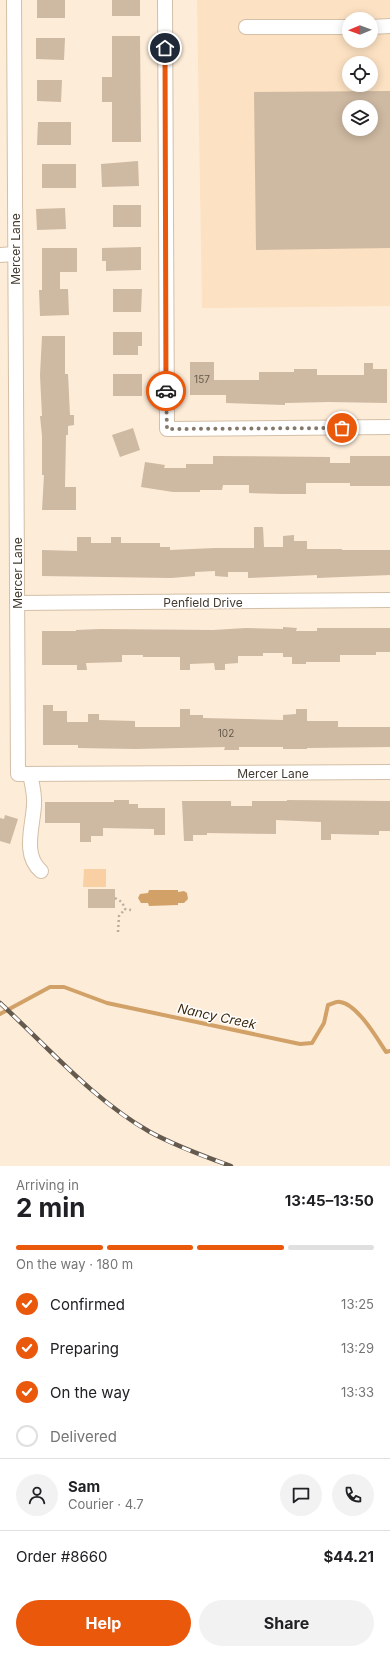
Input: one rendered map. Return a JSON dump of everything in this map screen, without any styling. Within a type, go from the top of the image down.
[{"type":"street","name":"Mercer Lane","points":[[14,0],[18,774],[390,772]]},
{"type":"street","points":[[165,0],[167,429],[390,427]]},
{"type":"street","points":[[378,26],[390,26]]},
{"type":"street","points":[[246,27],[342,27]]},
{"type":"street","points":[[0,254],[15,254]]},
{"type":"street","name":"Penfield Drive","points":[[17,604],[390,600]]},
{"type":"street","points":[[30,774],[34,806],[31,830],[31,852],[34,862],[41,871]]},
{"type":"path","points":[[115,898],[122,902],[125,909]]},
{"type":"path","points":[[125,909],[131,910]]},
{"type":"path","points":[[118,932],[119,916],[125,909]]},
{"type":"shaded area","points":[[197,0],[390,0],[390,306],[202,308]]},
{"type":"shaded area","points":[[84,869],[106,869],[106,887],[83,887]]},
{"type":"shaded area","points":[[149,890],[184,891],[187,893],[188,899],[184,903],[178,903],[178,905],[149,906],[148,903],[141,903],[138,898],[140,894],[148,893]]},
{"type":"building","points":[[37,0],[65,0],[65,18],[37,18]]},
{"type":"building","points":[[112,0],[140,0],[140,16],[112,16]]},
{"type":"building","points":[[112,36],[140,36],[141,142],[112,142],[112,102],[102,102],[102,77],[112,77]]},
{"type":"building","points":[[36,38],[65,38],[64,60],[36,59]]},
{"type":"building","points":[[37,80],[62,80],[61,102],[37,101]]},
{"type":"building","points":[[390,91],[390,248],[256,250],[254,92]]},
{"type":"building","points":[[38,122],[71,122],[71,145],[37,145]]},
{"type":"building","points":[[138,161],[139,186],[102,187],[101,164]]},
{"type":"building","points":[[42,164],[76,164],[76,188],[42,188]]},
{"type":"building","points":[[113,205],[141,205],[141,227],[113,227]]},
{"type":"building","points":[[65,208],[66,229],[37,230],[36,209]]},
{"type":"building","points":[[141,247],[141,270],[106,271],[106,261],[102,261],[102,248]]},
{"type":"building","points":[[42,248],[77,248],[77,272],[60,272],[60,289],[68,289],[69,315],[40,316],[39,290],[42,290]]},
{"type":"building","points":[[113,289],[142,289],[141,312],[113,312]]},
{"type":"building","points":[[113,332],[142,332],[142,346],[138,346],[138,355],[113,355]]},
{"type":"building","points":[[42,336],[65,336],[65,374],[68,374],[70,415],[74,415],[74,425],[68,426],[68,435],[66,435],[65,487],[76,487],[76,510],[42,510],[44,475],[42,475],[40,375]]},
{"type":"building","points":[[190,362],[214,362],[214,380],[259,380],[259,372],[294,372],[294,369],[317,369],[317,375],[364,375],[364,363],[373,363],[373,369],[387,369],[387,403],[329,402],[285,403],[285,405],[226,403],[226,395],[190,395]]},
{"type":"building","points":[[113,374],[142,374],[142,396],[113,396]]},
{"type":"building","points":[[133,428],[140,450],[120,457],[112,435]]},
{"type":"building","points":[[213,456],[330,457],[330,463],[350,463],[350,456],[390,456],[390,486],[350,486],[350,483],[306,483],[306,494],[249,493],[249,485],[223,485],[222,490],[200,490],[200,492],[173,492],[141,487],[145,462],[165,465],[164,468],[186,468],[186,464],[213,464]]},
{"type":"building","points":[[254,527],[263,527],[264,547],[283,547],[283,536],[294,535],[294,541],[307,541],[307,549],[390,550],[390,575],[317,578],[317,575],[248,578],[248,572],[228,572],[228,577],[215,576],[215,571],[195,572],[195,576],[171,578],[42,576],[42,550],[77,551],[77,537],[91,537],[91,543],[111,543],[111,537],[121,537],[121,543],[160,543],[160,547],[170,547],[170,550],[254,548]]},
{"type":"building","points":[[283,627],[297,628],[296,631],[317,631],[317,628],[390,628],[390,652],[376,652],[376,655],[340,655],[340,662],[306,662],[306,664],[292,664],[292,657],[283,657],[283,653],[263,653],[263,656],[238,656],[238,663],[225,664],[225,670],[215,670],[214,663],[190,664],[190,670],[180,670],[180,657],[143,657],[143,655],[122,655],[122,662],[86,663],[87,670],[77,670],[77,665],[42,665],[42,631],[100,629],[283,629]]},
{"type":"building","points":[[43,705],[53,705],[53,711],[67,711],[67,722],[88,722],[88,714],[99,714],[99,720],[135,721],[135,727],[180,727],[180,709],[190,709],[190,715],[203,715],[203,718],[283,720],[283,715],[296,714],[296,709],[307,709],[307,721],[338,721],[338,727],[390,727],[390,747],[283,749],[283,747],[239,747],[239,750],[224,750],[225,747],[135,749],[78,748],[78,745],[43,745]]},
{"type":"building","points":[[114,800],[129,800],[129,804],[138,804],[138,808],[165,808],[165,835],[154,835],[154,829],[103,828],[103,836],[91,836],[91,842],[80,842],[80,823],[45,823],[45,802],[114,802]]},
{"type":"building","points":[[182,801],[231,801],[231,806],[252,806],[252,801],[390,801],[390,831],[379,831],[379,835],[331,834],[331,840],[321,840],[321,822],[276,820],[276,834],[207,833],[207,835],[193,835],[193,841],[184,841]]},
{"type":"building","points":[[5,815],[18,819],[10,844],[0,841],[0,818],[4,819]]},
{"type":"building","points":[[88,889],[115,889],[115,908],[88,908]]},
{"type":"waterway","name":"Nancy Creek","points":[[0,1014],[50,987],[64,987],[107,1003],[300,1044],[312,1043],[324,1023],[328,1005],[338,1002],[346,1004],[360,1015],[386,1052],[390,1051]]},
{"type":"railway","points":[[0,1003],[71,1072],[129,1119],[170,1142],[231,1166]]},
{"type":"way so far","points":[[166,391],[167,429],[342,428]]},
{"type":"route","points":[[165,48],[166,391]]}]
